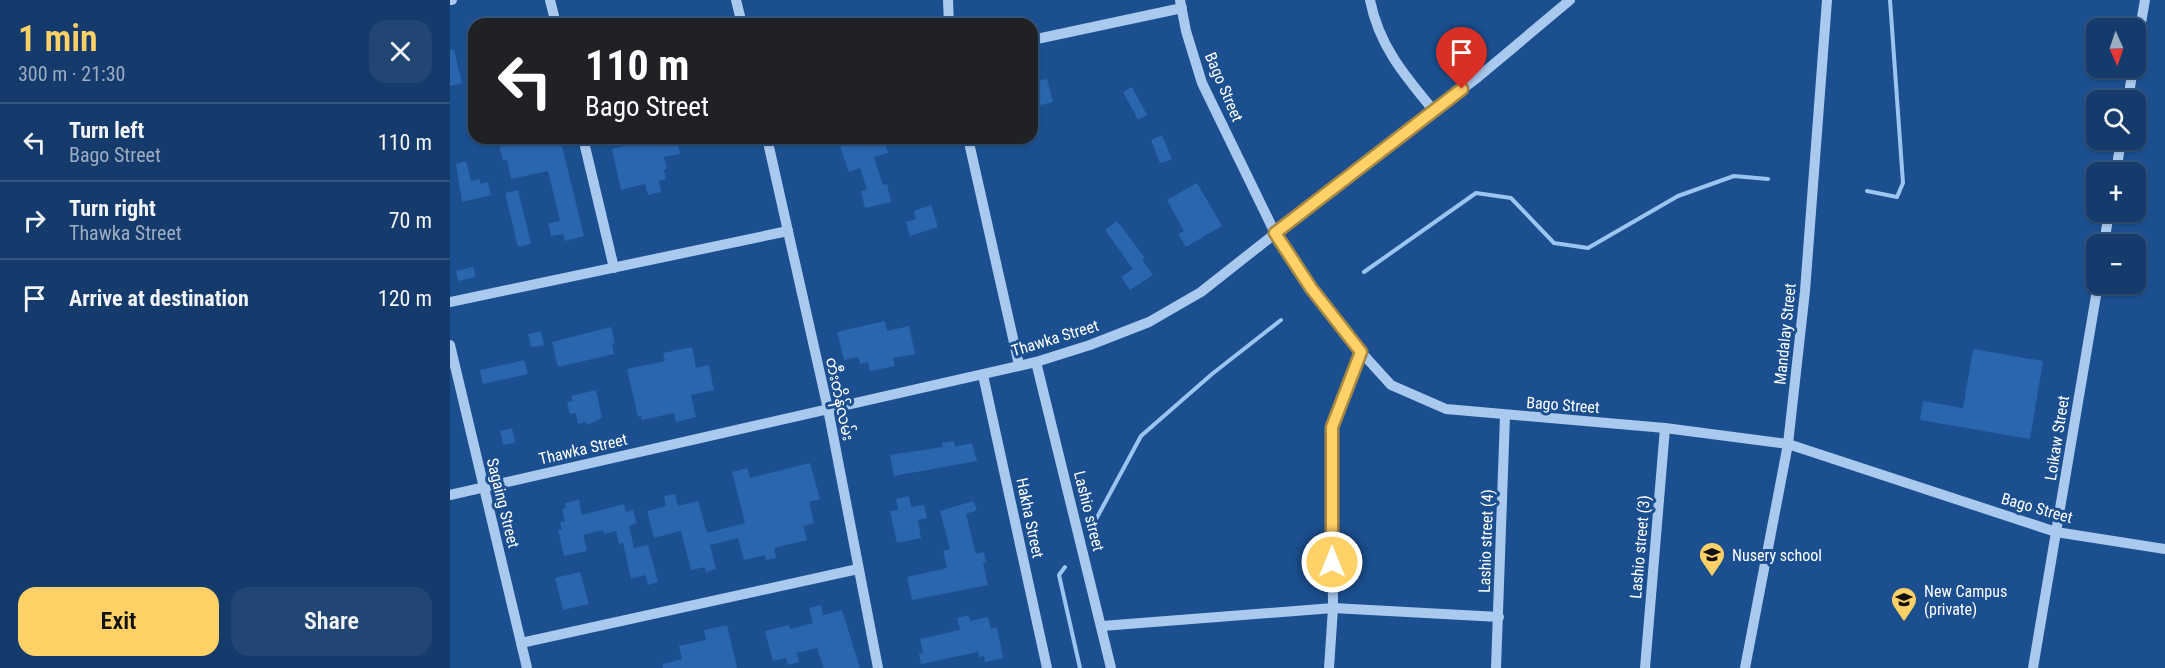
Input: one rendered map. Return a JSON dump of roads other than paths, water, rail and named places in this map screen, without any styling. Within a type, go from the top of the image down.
[{"type":"street","points":[[550,0],[554,18]]},
{"type":"street","points":[[736,0],[740,18]]},
{"type":"street","points":[[948,0],[949,18]]},
{"type":"street","points":[[1370,0],[1374,18],[1395,63],[1434,111]]},
{"type":"street","name":"Thawka Street","points":[[450,495],[1036,362],[1090,345],[1149,322],[1201,292],[1477,78],[1570,0]]},
{"type":"street","name":"Mandalay Street","points":[[1745,668],[1788,444],[1805,291],[1827,0]]},
{"type":"street","points":[[2142,18],[2145,0]]},
{"type":"street","points":[[1038,39],[1181,4]]},
{"type":"street","name":"Bago Street","points":[[1181,4],[1202,83],[1275,233],[1311,288],[1361,352],[1391,385],[1446,409],[1505,416],[1665,428],[1788,444],[2056,532],[2165,549]]},
{"type":"street","points":[[584,144],[614,268]]},
{"type":"street","name":"တီးတိန်လမ်း","points":[[768,144],[828,409],[878,668]]},
{"type":"street","points":[[969,144],[1019,365]]},
{"type":"street","points":[[450,302],[788,231]]},
{"type":"street","name":"Loikaw Street","points":[[2033,668],[2095,294]]},
{"type":"street","name":"Sagaing Street","points":[[450,345],[527,668]]},
{"type":"street","points":[[1329,668],[1333,608],[1332,427],[1361,352]]},
{"type":"street","name":"Lashio street","points":[[1036,362],[1112,668]]},
{"type":"street","name":"Hakha Street","points":[[983,375],[1047,668]]},
{"type":"street","name":"Lashio street (4)","points":[[1496,668],[1505,416]]},
{"type":"street","name":"Lashio street (3)","points":[[1645,668],[1665,428]]},
{"type":"street","points":[[521,643],[858,569]]},
{"type":"street","points":[[1102,626],[1333,608],[1499,617]]},
{"type":"waterway","points":[[1867,191],[1897,197],[1903,183],[1890,0]]},
{"type":"waterway","points":[[1364,272],[1476,193],[1511,198],[1554,243],[1588,248],[1678,196],[1734,176],[1768,179]]},
{"type":"waterway","points":[[1094,523],[1141,436],[1212,374],[1281,320]]},
{"type":"waterway","points":[[1065,567],[1059,575],[1080,668]]},
{"type":"place","name":"Nusery school","points":[[1712,578]]},
{"type":"place","name":"New Campus (private)","points":[[1904,623]]}]
